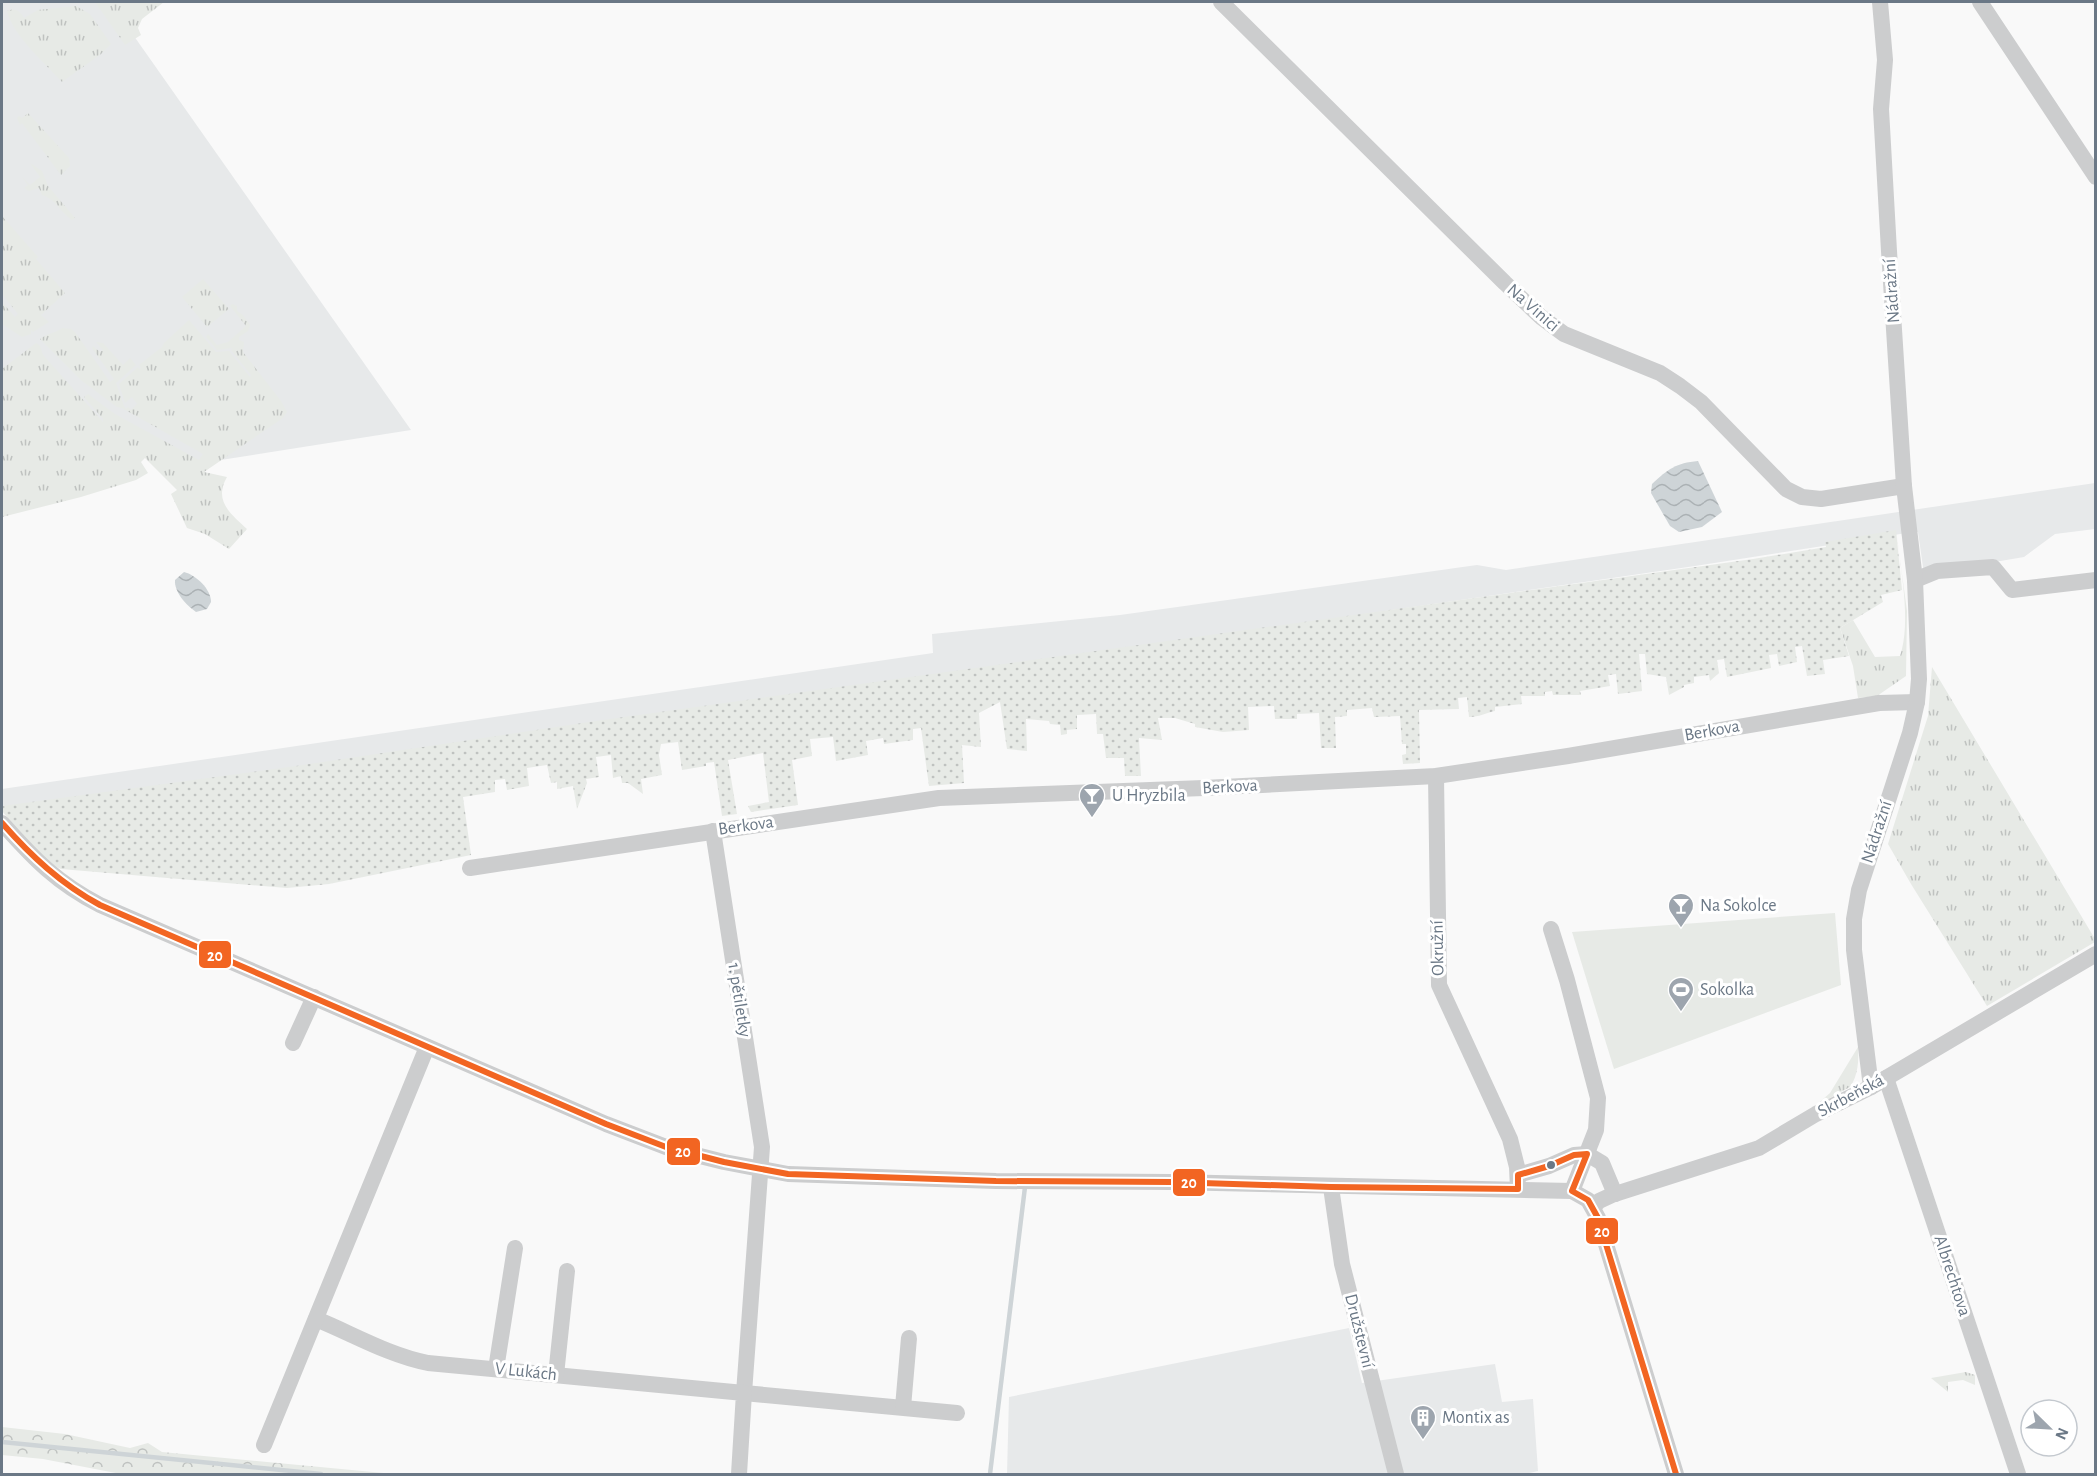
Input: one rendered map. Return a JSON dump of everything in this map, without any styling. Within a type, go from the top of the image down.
[{"type":"street","name":"Na Vinici","points":[[1221,2],[1505,283],[1541,317],[1564,334],[1660,373],[1680,386],[1701,402],[1786,489],[1802,497],[1821,499],[1904,486]]},
{"type":"street","name":"Nádražní","points":[[1871,1087],[1854,950],[1854,919],[1859,890],[1910,733],[1917,702],[1919,668],[1915,580],[1904,486],[1881,109],[1885,60],[1880,2]]},
{"type":"street","points":[[1980,2],[2096,177]]},
{"type":"street","points":[[1915,580],[1937,571],[1992,567],[2012,590],[2096,580]]},
{"type":"street","name":"Berkova","points":[[470,868],[939,798],[1436,776],[1879,703],[1917,702]]},
{"type":"street","name":"Okružní","points":[[1436,776],[1439,985],[1505,1128],[1513,1149],[1518,1182]]},
{"type":"street","points":[[2,823],[39,864],[83,896],[636,1136],[696,1155],[788,1173],[984,1180],[1331,1187],[1518,1182],[1572,1191],[1584,1196],[1593,1207],[1603,1232],[1676,1474]]},
{"type":"street","name":"1. pětiletky","points":[[712,831],[761,1136],[761,1169]]},
{"type":"street","points":[[1551,929],[1598,1098],[1596,1130],[1572,1191]]},
{"type":"street","name":"Skrbeňská","points":[[1593,1207],[1599,1201],[1615,1194],[1759,1148],[1816,1114],[1871,1087],[2096,954]]},
{"type":"street","points":[[293,1043],[314,998]]},
{"type":"street","points":[[264,1445],[427,1047]]},
{"type":"street","name":"Albrechtova","points":[[1886,1078],[2018,1474]]},
{"type":"street","points":[[1518,1182],[1574,1155],[1587,1154],[1602,1163],[1615,1194]]},
{"type":"street","points":[[739,1474],[761,1169]]},
{"type":"street","name":"Družstevní","points":[[1331,1187],[1342,1264],[1396,1474]]},
{"type":"street","points":[[496,1369],[515,1248]]},
{"type":"street","points":[[556,1375],[567,1271]]},
{"type":"street","name":"V Lukách","points":[[316,1319],[349,1336],[416,1360],[435,1364],[957,1413]]},
{"type":"street","points":[[903,1407],[909,1338]]},
{"type":"shaded area","points":[[2,2],[110,2],[411,430],[176,467],[156,448],[2,497]]},
{"type":"shaded area","points":[[2095,483],[2095,529],[2055,534],[2024,557],[1924,574],[1918,532],[1913,532],[1695,566],[2,812],[2,789],[933,653],[932,634],[1120,615],[1477,565],[1506,570]]},
{"type":"shaded area","points":[[1349,1328],[1362,1383],[1495,1364],[1502,1402],[1533,1399],[1538,1471],[1525,1474],[1007,1474],[1009,1397]]},
{"type":"green space","points":[[95,2],[164,2],[142,19],[138,28],[141,35],[125,45]]},
{"type":"green space","points":[[76,6],[90,14],[111,44],[62,82],[16,30],[7,11],[17,10],[24,18],[38,10]]},
{"type":"green space","points":[[28,113],[69,158],[70,166],[61,175],[22,123],[20,125],[17,118],[19,116],[22,118]]},
{"type":"green space","points":[[30,163],[42,171],[48,186],[75,218],[72,220],[68,217],[51,199],[42,195],[39,188],[29,191],[24,188],[28,185],[21,176],[30,185],[40,177]]},
{"type":"green space","points":[[2,216],[38,257],[36,259],[65,293],[41,315],[49,322],[22,337],[2,324],[2,302],[15,317],[18,314],[2,294]]},
{"type":"green space","points":[[203,279],[229,309],[207,327],[182,297]]},
{"type":"green space","points":[[232,304],[237,306],[237,311],[250,325],[248,331],[239,337],[239,340],[244,342],[243,352],[287,412],[283,418],[204,472],[227,477],[223,486],[223,500],[230,512],[247,529],[229,549],[205,534],[187,528],[171,494],[177,490],[145,458],[141,462],[148,473],[136,480],[2,517],[2,369],[36,343],[40,346],[44,356],[103,422],[103,419],[84,397],[88,394],[115,414],[199,460],[203,454],[117,407],[82,381],[40,339],[62,328],[71,329],[110,382],[114,379],[92,348],[93,346],[100,352],[103,350],[96,342],[103,343],[123,365],[130,358],[136,365],[116,383],[124,406],[131,410],[137,404],[132,397],[125,403],[119,384],[138,367],[141,368],[139,365],[162,347],[189,320],[216,352],[229,351],[250,377],[251,375],[231,350],[232,348],[217,350],[206,337],[208,334],[217,345],[228,342],[246,326],[230,306]]},
{"type":"green space","points":[[1896,530],[1907,611],[1906,676],[1877,696],[1858,698],[1853,666],[1840,628],[1853,620],[1875,657],[1900,656],[1905,611]]},
{"type":"green space","points":[[1896,530],[1902,590],[1881,595],[1883,602],[1840,628],[1849,656],[1823,660],[1825,674],[1807,676],[1802,646],[1795,647],[1797,662],[1779,666],[1777,654],[1769,655],[1771,668],[1727,677],[1724,659],[1717,660],[1719,673],[1710,681],[1709,675],[1694,677],[1694,683],[1684,685],[1669,695],[1666,677],[1647,674],[1645,654],[1639,654],[1642,691],[1618,694],[1616,674],[1608,675],[1610,686],[1580,691],[1581,695],[1553,695],[1552,691],[1545,692],[1545,696],[1521,696],[1522,704],[1495,707],[1495,711],[1476,716],[1469,717],[1467,697],[1458,698],[1459,709],[1419,710],[1420,763],[1403,764],[1402,755],[1406,754],[1406,744],[1402,744],[1400,716],[1374,717],[1372,708],[1347,710],[1347,716],[1335,717],[1336,748],[1321,748],[1319,713],[1297,714],[1297,719],[1275,719],[1274,706],[1248,707],[1249,730],[1223,732],[1195,727],[1195,724],[1175,718],[1158,718],[1162,740],[1139,738],[1141,776],[1125,776],[1124,758],[1106,758],[1103,734],[1097,734],[1096,714],[1077,715],[1077,729],[1067,730],[1067,734],[1061,735],[1060,725],[1050,724],[1049,721],[1026,719],[1027,751],[1007,749],[1000,702],[979,713],[981,747],[962,745],[964,783],[929,786],[921,728],[913,729],[913,740],[884,744],[883,738],[866,741],[868,755],[836,761],[833,737],[810,739],[812,756],[792,760],[798,805],[751,812],[748,806],[769,802],[763,753],[728,760],[737,814],[722,816],[714,762],[706,763],[706,766],[682,770],[678,742],[661,744],[659,755],[662,775],[641,779],[643,794],[628,783],[622,783],[621,776],[613,778],[611,755],[596,757],[599,777],[586,779],[587,783],[577,809],[573,786],[557,789],[557,782],[551,783],[547,765],[527,768],[529,786],[507,790],[505,779],[495,780],[495,792],[463,797],[471,855],[329,884],[287,888],[61,869],[46,859],[2,811],[2,806],[1753,559],[1826,547],[1825,542]]},
{"type":"green space","points":[[1932,667],[2095,939],[2095,942],[1987,1006],[1888,844],[1928,716]]},
{"type":"green space","name":"Sokolka","points":[[1835,913],[1841,985],[1614,1069],[1572,932]]},
{"type":"green space","points":[[1858,1047],[1855,1078],[1850,1087],[1815,1106],[1830,1093]]},
{"type":"green space","points":[[1966,1372],[1975,1375],[1975,1385],[1963,1380],[1948,1382],[1948,1392],[1931,1378]]},
{"type":"green space","points":[[2,1427],[65,1434],[130,1448],[148,1443],[162,1452],[394,1474],[121,1474],[43,1459],[2,1455]]},
{"type":"water","points":[[1698,461],[1722,512],[1702,527],[1679,532],[1670,526],[1651,493],[1652,484],[1673,468],[1684,463]]},
{"type":"water","points":[[184,572],[198,579],[206,588],[211,602],[207,609],[196,612],[179,594],[175,580]]},
{"type":"waterway","points":[[990,1474],[1025,1187]]},
{"type":"waterway","points":[[2,1442],[321,1474]]},
{"type":"transit line","name":"20","points":[[2,823],[47,868],[72,888],[100,905],[606,1124],[666,1147],[724,1162],[788,1174],[996,1181],[1518,1189],[1518,1175],[1549,1166],[1574,1155],[1587,1154],[1572,1191],[1588,1200],[1598,1218],[1676,1474]]},
{"type":"place","name":"U Hryzbila","points":[[1092,819]]},
{"type":"place","name":"Na Sokolce","points":[[1681,929]]},
{"type":"place","name":"Sokolka","points":[[1681,1013]]},
{"type":"place","name":"Montix as","points":[[1423,1441]]}]
